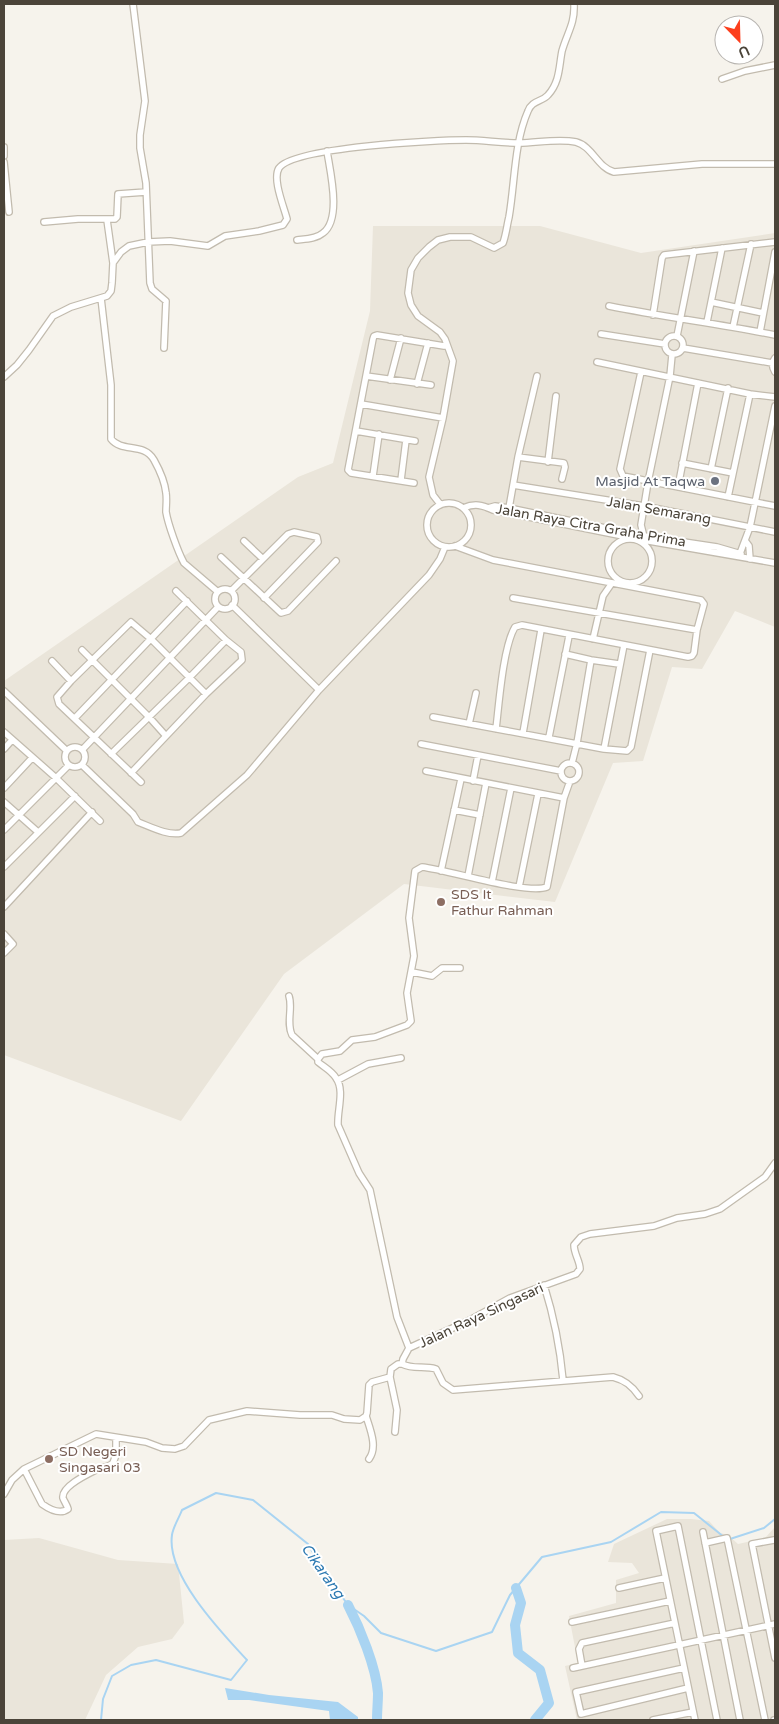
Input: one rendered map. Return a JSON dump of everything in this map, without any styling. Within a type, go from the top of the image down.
[{"type":"street","points":[[133,4],[145,108],[140,135],[140,148],[146,192],[151,287],[166,302],[164,348]]},
{"type":"street","points":[[440,504],[433,495],[429,477],[443,418],[453,360],[445,339],[440,332],[418,316],[411,305],[408,293],[411,270],[418,258],[438,240],[450,237],[471,237],[494,248],[503,243],[512,198],[519,143],[528,109],[531,104],[549,94],[558,79],[562,53],[573,23],[574,4]]},
{"type":"street","points":[[722,79],[775,64]]},
{"type":"street","points":[[113,264],[121,252],[129,246],[148,242],[176,241],[208,246],[228,236],[283,225],[287,219],[278,183],[277,174],[279,169],[284,163],[327,151],[395,144],[465,140],[519,143],[578,143],[614,172],[702,164],[775,164]]},
{"type":"street","points":[[4,147],[4,156]]},
{"type":"street","points":[[297,240],[316,237],[323,234],[328,228],[333,205],[333,192],[327,151]]},
{"type":"street","points":[[4,162],[9,212]]},
{"type":"street","points":[[44,222],[78,219],[115,219],[117,217],[118,194],[146,192]]},
{"type":"street","points":[[4,377],[17,365],[53,316],[71,307],[107,296],[111,291],[113,264],[107,220]]},
{"type":"street","points":[[653,315],[663,256],[775,242]]},
{"type":"street","points":[[733,328],[751,244]]},
{"type":"street","points":[[707,322],[722,248]]},
{"type":"street","points":[[677,336],[694,251]]},
{"type":"street","points":[[760,332],[775,252]]},
{"type":"street","points":[[101,298],[111,385],[111,439],[121,446],[143,449],[154,460],[165,488],[166,512],[184,563],[218,592]]},
{"type":"street","points":[[711,302],[763,313]]},
{"type":"street","points":[[609,306],[653,315],[681,317],[775,335]]},
{"type":"street","points":[[601,334],[665,344]]},
{"type":"street","points":[[414,482],[351,473],[348,470],[374,336],[401,338],[444,346]]},
{"type":"street","points":[[677,336],[683,343],[683,348],[679,354],[672,355],[665,349],[665,344],[667,339],[677,336]]},
{"type":"street","points":[[390,380],[401,338]]},
{"type":"street","points":[[417,384],[428,343]]},
{"type":"street","points":[[683,348],[774,361],[772,368],[775,372]]},
{"type":"street","points":[[641,538],[622,540],[614,546],[609,554],[608,564],[611,573],[626,585],[642,580],[650,572],[652,566],[652,554],[641,538],[641,524],[670,376],[672,355]]},
{"type":"street","points":[[597,362],[750,394],[775,397]]},
{"type":"street","points":[[641,372],[620,471],[623,476],[775,506]]},
{"type":"street","points":[[366,376],[431,385]]},
{"type":"street","points":[[509,508],[518,457],[537,376]]},
{"type":"street","points":[[678,487],[698,383]]},
{"type":"street","points":[[712,469],[728,388]]},
{"type":"street","points":[[728,497],[750,394]]},
{"type":"street","points":[[548,462],[556,396]]},
{"type":"street","points":[[361,404],[443,418]]},
{"type":"street","points":[[739,555],[742,545],[746,542],[750,527],[775,406]]},
{"type":"street","points":[[356,431],[415,441]]},
{"type":"street","points":[[373,476],[379,434]]},
{"type":"street","points":[[400,480],[406,440]]},
{"type":"street","points":[[518,457],[565,463],[562,479]]},
{"type":"street","points":[[682,463],[733,473]]},
{"type":"street","name":"Jalan Semarang","points":[[513,485],[644,506],[775,532]]},
{"type":"street","points":[[452,503],[463,508],[470,518],[471,530],[465,540],[455,546],[445,547],[432,541],[426,528],[429,514],[440,504],[452,503]]},
{"type":"street","points":[[463,508],[473,504],[488,508]]},
{"type":"street","name":"Jalan Raya Citra Graha Prima","points":[[488,508],[496,506],[509,508],[641,538],[717,547],[739,555],[775,562]]},
{"type":"street","name":"Jalan Raya Citra Graha Prima","points":[[488,508],[631,535]]},
{"type":"street","points":[[631,535],[641,524]]},
{"type":"street","points":[[231,591],[290,532],[317,537],[319,539],[318,542],[264,598]]},
{"type":"street","points":[[244,541],[264,559]]},
{"type":"street","points":[[746,542],[749,546],[750,557]]},
{"type":"street","points":[[455,546],[493,560],[701,600],[704,606],[692,656],[688,657],[569,636],[522,625],[515,627],[506,654],[496,729]]},
{"type":"street","points":[[82,765],[130,810],[138,822],[164,832],[176,834],[181,832],[247,775],[319,690],[429,576],[445,547]]},
{"type":"street","points":[[221,557],[279,613],[285,613],[336,561]]},
{"type":"street","points":[[600,581],[603,596]]},
{"type":"street","points":[[593,639],[603,596],[612,583]]},
{"type":"street","points":[[222,589],[231,591],[235,601],[228,608],[218,607],[215,602],[218,592],[222,589]]},
{"type":"street","points":[[131,773],[206,694],[242,660],[241,652],[226,640],[176,591]]},
{"type":"street","points":[[513,598],[697,630]]},
{"type":"street","points":[[75,718],[186,601]]},
{"type":"street","points":[[232,605],[319,690]]},
{"type":"street","points":[[82,750],[129,698],[218,607]]},
{"type":"street","points":[[141,782],[59,704],[57,699],[71,681],[132,622],[206,694]]},
{"type":"street","points":[[523,733],[541,630]]},
{"type":"street","points":[[549,737],[569,636]]},
{"type":"street","points":[[110,754],[226,640]]},
{"type":"street","points":[[604,749],[624,645]]},
{"type":"street","points":[[82,650],[166,736]]},
{"type":"street","points":[[433,716],[604,749],[627,751],[631,747],[650,650]]},
{"type":"street","points":[[565,654],[619,664]]},
{"type":"street","points":[[52,660],[71,681]]},
{"type":"street","points":[[572,763],[591,660]]},
{"type":"street","points":[[4,691],[68,751]]},
{"type":"street","points":[[469,724],[476,693]]},
{"type":"street","points":[[4,732],[55,777],[100,821]]},
{"type":"street","points":[[4,749],[12,740]]},
{"type":"street","points":[[421,744],[561,771]]},
{"type":"street","points":[[72,748],[82,750],[85,754],[85,760],[82,765],[75,768],[69,765],[65,756],[68,751],[72,748]]},
{"type":"street","points":[[473,781],[478,755]]},
{"type":"street","points":[[4,788],[32,758]]},
{"type":"street","points":[[561,771],[567,764],[572,763]]},
{"type":"street","points":[[561,771],[565,780],[576,780],[579,770],[572,763]]},
{"type":"street","points":[[4,830],[69,765]]},
{"type":"street","points":[[426,771],[564,798]]},
{"type":"street","points":[[441,871],[461,779]]},
{"type":"street","points":[[318,1059],[322,1054],[340,1051],[352,1040],[376,1037],[408,1024],[412,1017],[407,993],[414,956],[409,918],[417,869],[422,867],[519,887],[547,888],[564,798],[570,781]]},
{"type":"street","points":[[468,876],[486,783]]},
{"type":"street","points":[[492,882],[511,788]]},
{"type":"street","points":[[519,887],[538,794]]},
{"type":"street","points":[[4,868],[75,796]]},
{"type":"street","points":[[4,802],[38,832]]},
{"type":"street","points":[[454,810],[480,815]]},
{"type":"street","points":[[4,905],[92,812]]},
{"type":"street","points":[[4,934],[13,944],[4,953]]},
{"type":"street","points":[[412,972],[432,976],[442,968],[460,968]]},
{"type":"street","points":[[289,996],[291,1002],[290,1030],[292,1035],[338,1080],[340,1098],[338,1125],[359,1173],[370,1190],[397,1317],[409,1348]]},
{"type":"street","points":[[338,1080],[368,1064],[401,1058]]},
{"type":"street","name":"Jalan Raya Singasari","points":[[366,1416],[369,1384],[376,1380],[390,1377],[391,1369],[398,1364],[402,1364],[409,1348],[468,1321],[510,1298],[576,1274],[580,1269],[580,1265],[574,1245],[585,1235],[654,1226],[677,1218],[711,1212],[746,1192],[765,1177],[775,1163]]},
{"type":"street","points":[[544,1285],[555,1323],[563,1380]]},
{"type":"street","points":[[402,1364],[409,1368],[430,1367],[436,1369],[443,1383],[453,1390],[613,1377],[622,1379],[634,1388],[640,1396]]},
{"type":"street","points":[[390,1377],[397,1410],[395,1432]]},
{"type":"street","points":[[4,1494],[12,1480],[24,1469],[93,1435],[101,1434],[146,1442],[162,1448],[175,1449],[184,1446],[208,1420],[247,1411],[300,1415],[326,1414],[344,1419],[360,1420],[366,1416],[373,1447],[372,1455],[369,1459]]},
{"type":"street","points":[[24,1469],[42,1504],[59,1512],[65,1511],[68,1509],[63,1499],[66,1488],[82,1477],[113,1463],[116,1455],[116,1438]]},
{"type":"street","points":[[695,1720],[656,1531],[678,1526],[717,1720]]},
{"type":"street","points":[[702,1532],[740,1720]]},
{"type":"street","points":[[705,1543],[727,1538],[766,1720]]},
{"type":"street","points":[[775,1540],[752,1544],[772,1625],[775,1658]]},
{"type":"street","points":[[619,1588],[666,1578]]},
{"type":"street","points":[[572,1622],[670,1601]]},
{"type":"street","points":[[582,1666],[579,1649],[582,1642],[675,1623]]},
{"type":"street","points":[[573,1668],[772,1625]]},
{"type":"street","points":[[684,1668],[576,1692],[581,1714],[688,1688]]},
{"type":"street","points":[[654,1720],[693,1712]]},
{"type":"shaded area","points":[[373,226],[540,226],[641,253],[775,233],[775,627],[735,611],[702,669],[672,667],[643,761],[613,763],[555,902],[404,884],[284,974],[181,1121],[4,1055],[4,681],[298,477],[333,463],[370,311]]},
{"type":"shaded area","points":[[667,1519],[709,1521],[720,1533],[728,1535],[738,1544],[765,1538],[775,1527],[775,1720],[577,1720],[565,1666],[578,1663],[569,1616],[616,1603],[616,1580],[639,1573],[632,1563],[608,1562],[614,1544]]},
{"type":"shaded area","points":[[39,1538],[118,1560],[178,1564],[184,1623],[172,1639],[138,1647],[106,1675],[85,1720],[4,1720],[4,1540]]},
{"type":"water","points":[[225,1688],[269,1695],[338,1702],[358,1717],[358,1720],[330,1720],[329,1711],[249,1700],[228,1700]]},
{"type":"waterway","name":"Cikarang","points":[[101,1720],[103,1699],[112,1676],[131,1665],[156,1660],[231,1680],[247,1660],[198,1602],[178,1568],[172,1551],[172,1535],[182,1510],[216,1493],[253,1500],[308,1544],[325,1573],[348,1605],[364,1616],[381,1633],[436,1651],[492,1632],[510,1595],[542,1557],[611,1542],[661,1512],[694,1513],[724,1537]]},
{"type":"waterway","name":"Cikarang","points":[[730,1539],[764,1528],[775,1519]]},
{"type":"waterway","points":[[516,1588],[521,1603],[515,1625],[518,1653],[540,1670],[549,1703],[535,1720]]},
{"type":"waterway","points":[[348,1605],[371,1660],[377,1683],[377,1720]]},
{"type":"place","name":"Masjid At Taqwa","points":[[715,481]]},
{"type":"place","name":"SDS It Fathur Rahman","points":[[441,902]]},
{"type":"place","name":"SD Negeri Singasari 03","points":[[49,1459]]}]
